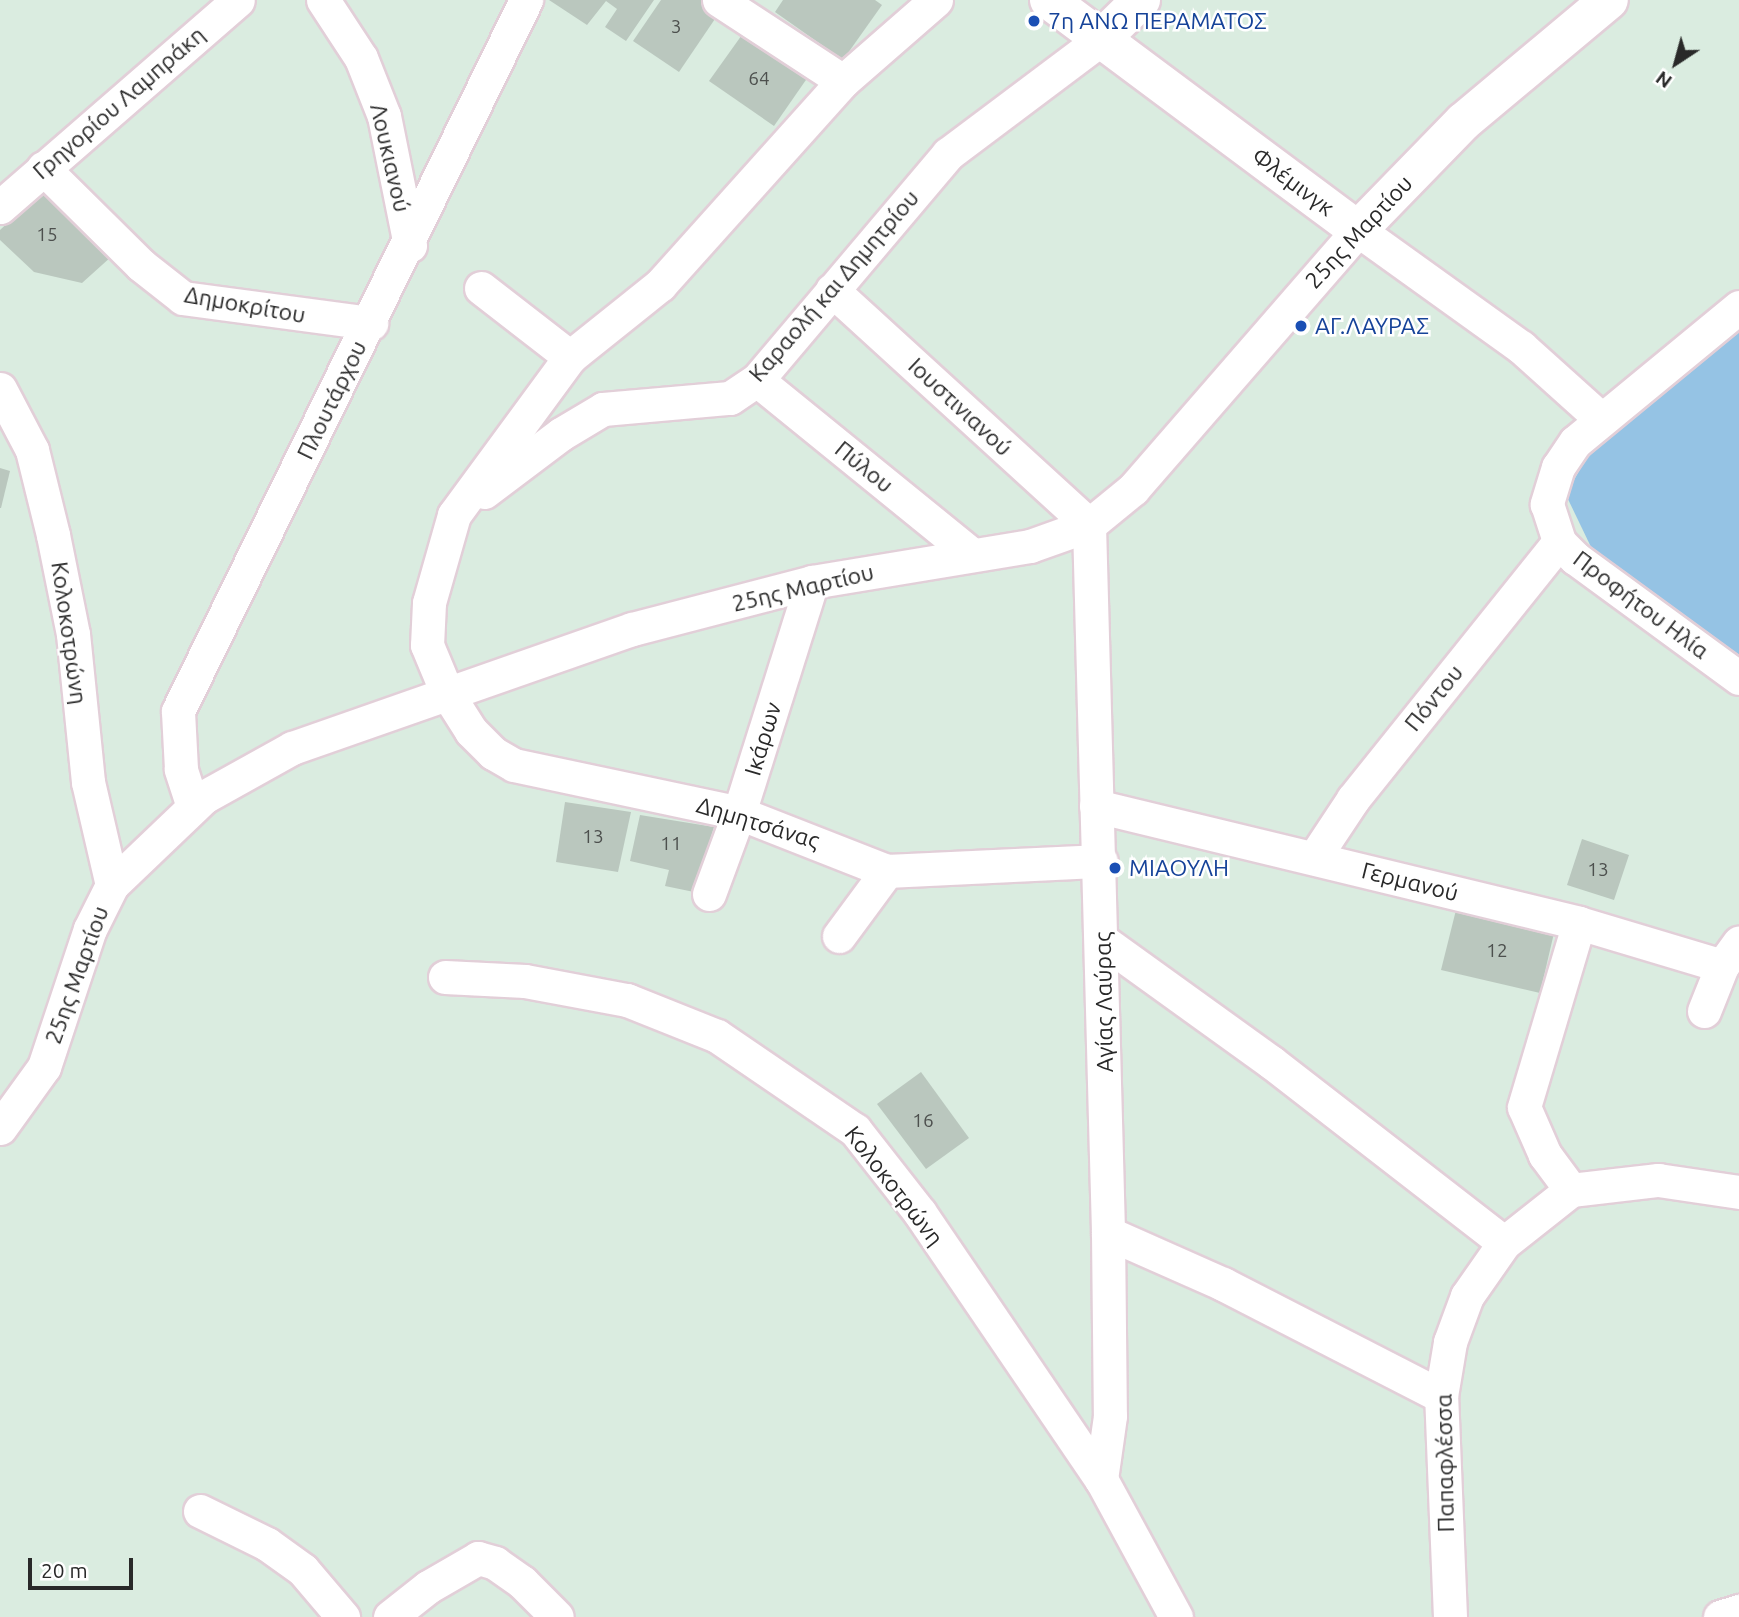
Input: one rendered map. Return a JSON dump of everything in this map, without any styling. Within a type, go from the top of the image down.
[{"type":"street","name":"Γρηγορίου Λαμπράκη","points":[[0,207],[238,0]]},
{"type":"street","name":"Λουκιανού","points":[[323,0],[360,58],[384,116],[410,245]]},
{"type":"street","name":"Πλουτάρχου","points":[[193,807],[181,769],[178,710],[410,245],[526,0]]},
{"type":"street","points":[[719,0],[843,81]]},
{"type":"street","points":[[447,693],[427,645],[429,603],[454,515],[570,357],[660,285],[843,81],[936,0]]},
{"type":"street","name":"Φλέμινγκ","points":[[1049,0],[1121,14],[1358,230],[1521,347],[1601,419]]},
{"type":"street","name":"25ης Μαρτίου","points":[[0,1128],[44,1067],[90,929],[112,885],[193,807],[292,748],[632,629],[812,582],[1030,546],[1089,525],[1133,489],[1358,230],[1463,122],[1609,0]]},
{"type":"street","name":"Καραολή και Δημητρίου","points":[[454,515],[561,434],[603,409],[730,398],[757,380],[948,154],[1121,14]]},
{"type":"street","name":"Δημοκρίτου","points":[[43,168],[141,265],[183,298],[371,323]]},
{"type":"street","points":[[481,288],[570,357]]},
{"type":"street","name":"Ιουστινιανού","points":[[832,290],[1089,525]]},
{"type":"street","name":"Προφήτου Ηλία","points":[[1739,307],[1601,419],[1568,451],[1551,484],[1547,504],[1559,542],[1575,558],[1739,678]]},
{"type":"street","name":"Πύλου","points":[[757,380],[971,554]]},
{"type":"street","name":"Κολοκοτρώνη","points":[[0,389],[32,450],[53,535],[73,634],[88,782],[112,885]]},
{"type":"street","name":"Αγίας Λαύρας","points":[[1089,525],[1096,806],[1101,861],[1108,1234],[1110,1416],[1101,1479]]},
{"type":"street","name":"Πόντου","points":[[1314,858],[1353,799],[1559,542]]},
{"type":"street","name":"Ικάρων","points":[[709,894],[740,813],[812,582]]},
{"type":"street","name":"Δημητσάνας","points":[[447,693],[471,731],[493,753],[514,765],[740,813],[887,871],[1101,861]]},
{"type":"street","name":"Γερμανού","points":[[1096,806],[1579,923],[1731,955]]},
{"type":"street","points":[[839,936],[887,871]]},
{"type":"street","points":[[1579,923],[1524,1107],[1545,1155],[1572,1189],[1658,1180],[1739,1192]]},
{"type":"street","points":[[1103,941],[1271,1062],[1504,1242]]},
{"type":"street","points":[[1704,1011],[1731,955]]},
{"type":"street","name":"Κολοκοτρώνη","points":[[445,977],[525,981],[627,1000],[717,1036],[855,1130],[920,1213],[1101,1479],[1176,1617]]},
{"type":"street","name":"Παπαφλέσσα","points":[[1450,1617],[1441,1396],[1450,1342],[1467,1296],[1504,1242],[1572,1189]]},
{"type":"street","points":[[1108,1234],[1223,1284],[1441,1396]]},
{"type":"street","points":[[200,1511],[267,1544],[303,1570],[343,1617]]},
{"type":"street","points":[[390,1617],[428,1587],[478,1558],[495,1563],[522,1582],[556,1617]]},
{"type":"street","points":[[1720,1617],[1739,1611]]},
{"type":"shaded area","points":[[1739,326],[1739,655],[1591,547],[1566,495],[1587,456]]},
{"type":"building","points":[[549,0],[654,0],[626,41],[605,27],[617,9],[606,1],[587,25]]},
{"type":"building","points":[[661,0],[701,0],[719,13],[679,72],[633,41]]},
{"type":"building","points":[[783,0],[875,0],[882,5],[843,60],[775,12]]},
{"type":"building","points":[[744,32],[808,77],[774,126],[709,81]]},
{"type":"building","points":[[48,186],[112,256],[82,283],[34,272],[0,240],[0,230]]},
{"type":"building","points":[[0,468],[10,471],[1,508],[0,508]]},
{"type":"building","points":[[565,802],[631,812],[618,872],[556,862]]},
{"type":"building","points":[[640,815],[714,827],[694,892],[665,886],[669,870],[630,861]]},
{"type":"building","points":[[1582,839],[1629,855],[1614,900],[1567,885]]},
{"type":"building","points":[[1456,910],[1554,933],[1540,993],[1441,970]]},
{"type":"building","points":[[921,1072],[969,1138],[926,1169],[877,1104]]},
{"type":"place","name":"7η ΑΝΩ ΠΕΡΑΜΑΤΟΣ","points":[[1034,21]]},
{"type":"place","name":"ΑΓ.ΛΑΥΡΑΣ","points":[[1301,326]]},
{"type":"place","name":"ΜΙΑΟΥΛΗ","points":[[1115,868]]}]
